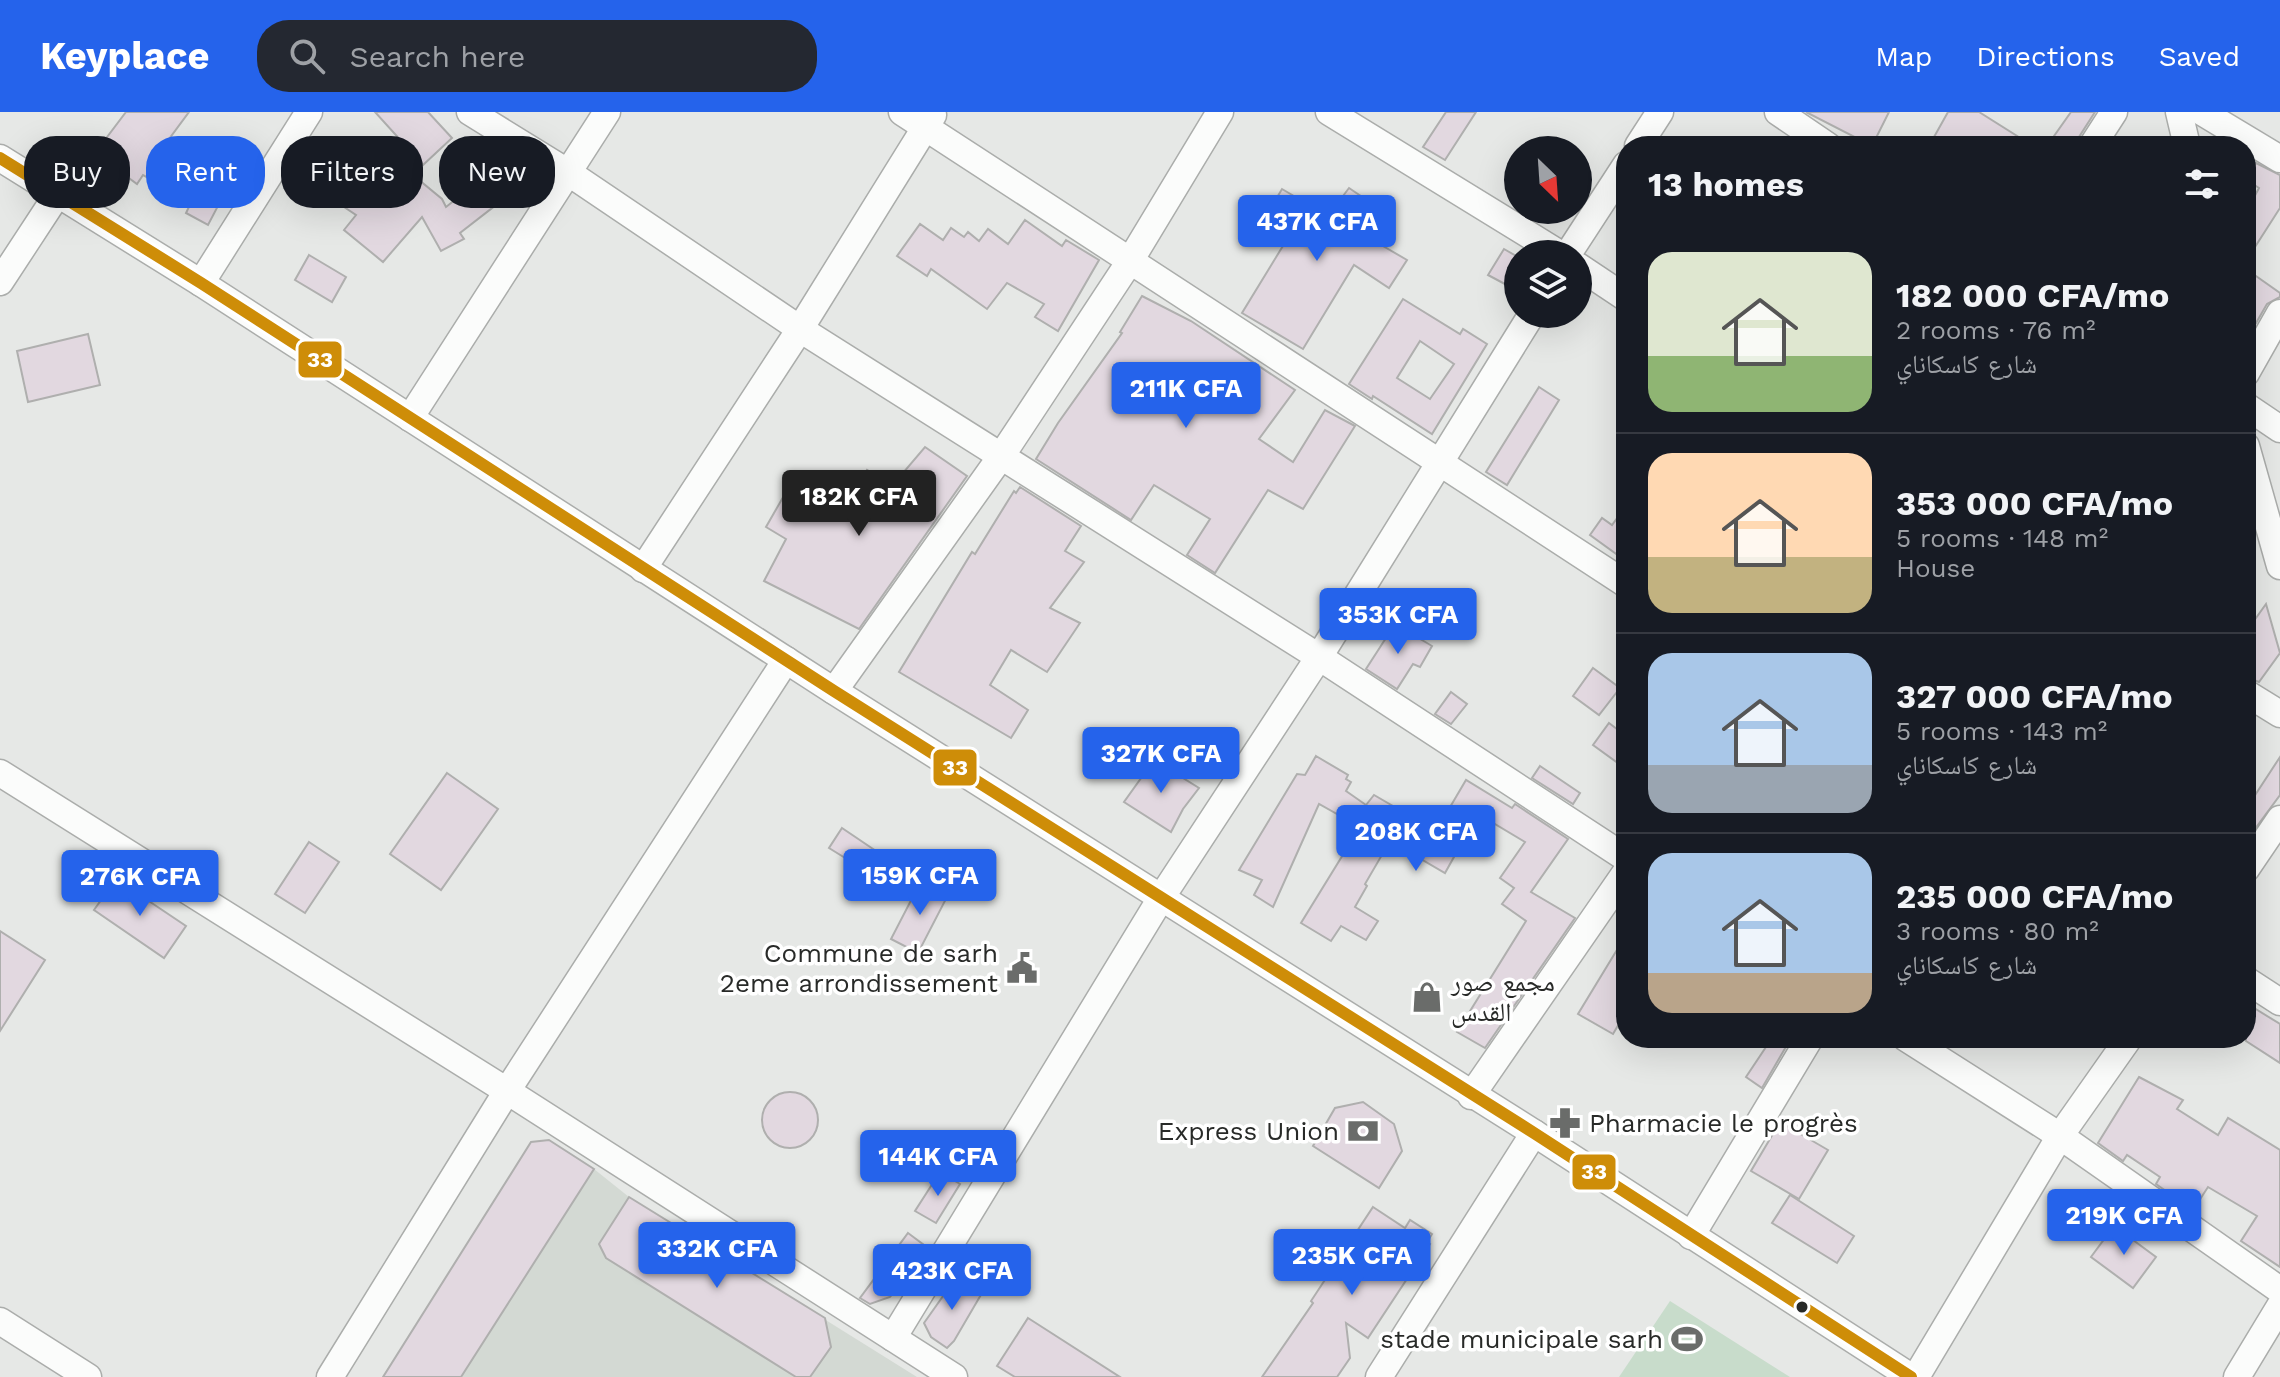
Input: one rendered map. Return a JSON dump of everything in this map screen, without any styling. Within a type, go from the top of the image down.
[{"type":"street","points":[[201,283],[309,112]]},
{"type":"street","points":[[470,112],[569,173],[800,329],[1319,657],[1616,851]]},
{"type":"street","points":[[410,418],[607,112]]},
{"type":"street","points":[[902,112],[930,120],[1130,261],[1616,577]]},
{"type":"street","points":[[834,691],[1002,455],[1130,261],[1220,112]]},
{"type":"street","points":[[1329,112],[1537,240]]},
{"type":"street","points":[[1644,136],[1660,112]]},
{"type":"street","points":[[1778,112],[1813,136]]},
{"type":"street","points":[[2098,136],[2114,112]]},
{"type":"street","points":[[2179,112],[2185,136]]},
{"type":"street","points":[[2202,112],[2242,136]]},
{"type":"street","points":[[643,569],[800,329],[930,120]]},
{"type":"street","points":[[2256,145],[2280,159]]},
{"type":"street","points":[[0,158],[24,174]]},
{"type":"street","points":[[1577,240],[1616,180]]},
{"type":"street","points":[[0,282],[48,208]]},
{"type":"street","points":[[78,208],[201,283],[834,691],[1914,1377],[2060,1136],[2122,1048]]},
{"type":"street","points":[[1592,275],[1616,291]]},
{"type":"street","points":[[2256,355],[2280,313]]},
{"type":"street","points":[[893,1338],[1161,898],[1319,657],[1523,328]]},
{"type":"street","points":[[2256,413],[2280,429]]},
{"type":"street","points":[[2256,481],[2280,566]]},
{"type":"street","points":[[330,1377],[507,1091],[786,660]]},
{"type":"street","points":[[2256,699],[2280,714]]},
{"type":"street","points":[[0,773],[507,1091],[954,1377]]},
{"type":"street","points":[[2256,854],[2280,819]]},
{"type":"street","points":[[1471,1096],[1616,886]]},
{"type":"street","points":[[2256,986],[2280,1002]]},
{"type":"street","points":[[1691,1236],[1804,1048]]},
{"type":"street","points":[[1922,1048],[2060,1136],[2280,1290]]},
{"type":"street","points":[[1379,1377],[1534,1133]]},
{"type":"street","points":[[2237,1377],[2280,1306]]},
{"type":"street","points":[[0,1321],[88,1377]]},
{"type":"shaded area","points":[[549,1140],[594,1169],[629,1197],[917,1377],[383,1377],[531,1142]]},
{"type":"green space","name":"stade municipale sarh","points":[[1670,1301],[1790,1377],[1619,1377]]},
{"type":"building","points":[[126,112],[189,112],[171,136],[146,136],[146,177],[143,175],[137,184],[130,179],[130,136],[108,136]]},
{"type":"building","points":[[375,112],[428,112],[450,136],[439,136],[439,150],[423,165],[423,136],[397,136]]},
{"type":"building","points":[[1446,112],[1476,112],[1445,160],[1423,147]]},
{"type":"building","points":[[1806,112],[1889,112],[1877,136],[1853,136]]},
{"type":"building","points":[[1948,112],[1979,112],[2017,136],[1935,136]]},
{"type":"building","points":[[2071,112],[2095,112],[2080,136],[2054,136]]},
{"type":"building","points":[[2256,163],[2280,175],[2280,208],[2256,245],[2256,194],[2259,188],[2256,186]]},
{"type":"building","points":[[423,183],[439,197],[439,208],[492,208],[460,233],[464,239],[441,251],[422,217],[383,262],[344,230],[356,215],[346,208],[423,208]]},
{"type":"building","points":[[1349,188],[1371,203],[1359,216],[1391,235],[1383,246],[1407,260],[1389,288],[1354,265],[1303,349],[1242,313],[1289,236],[1263,221],[1282,189],[1328,216]]},
{"type":"building","points":[[188,208],[217,208],[208,225],[186,213]]},
{"type":"building","points":[[1025,220],[1062,246],[1066,240],[1099,260],[1058,331],[1035,317],[1044,304],[1007,283],[987,309],[931,269],[927,276],[897,256],[920,224],[943,240],[951,228],[964,237],[968,232],[979,241],[988,229],[1008,244]]},
{"type":"building","points":[[1504,249],[1504,284],[1488,275]]},
{"type":"building","points":[[309,255],[346,277],[332,302],[295,280]]},
{"type":"building","points":[[2256,276],[2280,293],[2280,297],[2267,304],[2256,323]]},
{"type":"building","points":[[1142,296],[1191,321],[1295,390],[1259,439],[1293,462],[1325,410],[1355,426],[1303,509],[1268,490],[1215,573],[1187,555],[1210,519],[1154,485],[1131,520],[1036,459],[1122,333]]},
{"type":"building","points":[[1403,299],[1460,334],[1463,329],[1487,344],[1432,434],[1349,384]],"holes":[[[1420,341],[1454,364],[1430,399],[1397,378]]]},
{"type":"building","points":[[88,334],[100,385],[28,402],[17,351]]},
{"type":"building","points":[[1539,387],[1559,400],[1507,485],[1486,472]]},
{"type":"building","points":[[925,447],[967,476],[859,629],[764,581],[786,539],[766,527],[786,492],[825,512],[838,494],[848,499],[867,470],[892,486]]},
{"type":"building","points":[[1020,487],[1081,526],[1065,551],[1084,562],[1050,608],[1080,623],[1047,672],[1011,650],[990,685],[1028,710],[1011,738],[899,672],[972,552],[975,554],[1014,491],[1016,493]]},
{"type":"building","points":[[1602,518],[1612,525],[1616,520],[1616,554],[1590,535]]},
{"type":"building","points":[[2266,604],[2280,653],[2259,682],[2256,681],[2256,618]]},
{"type":"building","points":[[1395,624],[1432,646],[1420,667],[1413,664],[1397,689],[1366,669]]},
{"type":"building","points":[[1593,668],[1616,685],[1616,693],[1599,715],[1573,696]]},
{"type":"building","points":[[1451,692],[1467,704],[1451,724],[1435,714]]},
{"type":"building","points":[[1609,723],[1616,728],[1616,762],[1593,745]]},
{"type":"building","points":[[1316,756],[1348,775],[1346,779],[1351,782],[1346,791],[1366,805],[1374,795],[1436,831],[1466,780],[1512,808],[1515,804],[1568,839],[1531,892],[1575,918],[1485,1048],[1457,1032],[1526,921],[1502,904],[1514,888],[1500,878],[1525,842],[1478,814],[1445,873],[1390,841],[1355,907],[1378,921],[1366,940],[1341,926],[1331,941],[1301,923],[1360,827],[1319,804],[1273,907],[1254,895],[1262,880],[1239,870],[1297,774],[1305,775]]},
{"type":"building","points":[[2280,757],[2280,795],[2256,827],[2256,794]]},
{"type":"building","points":[[1154,760],[1199,788],[1171,832],[1124,802]]},
{"type":"building","points":[[1540,766],[1580,793],[1573,804],[1532,778]]},
{"type":"building","points":[[447,773],[498,809],[441,890],[390,854]]},
{"type":"building","points":[[842,828],[876,851],[863,869],[829,848]]},
{"type":"building","points":[[309,842],[339,862],[305,913],[275,894]]},
{"type":"building","points":[[116,879],[186,926],[164,958],[94,910]]},
{"type":"building","points":[[921,881],[948,895],[918,953],[891,939]]},
{"type":"building","points":[[0,931],[45,960],[0,1031]]},
{"type":"building","points":[[1616,951],[1616,1029],[1613,1034],[1578,1014]]},
{"type":"building","points":[[2256,1009],[2280,1024],[2280,1063],[2256,1047]]},
{"type":"building","points":[[1765,1048],[1785,1048],[1762,1088],[1746,1077]]},
{"type":"building","points":[[2139,1077],[2183,1100],[2177,1109],[2218,1135],[2228,1118],[2280,1150],[2280,1267],[2241,1241],[2257,1216],[2208,1187],[2193,1210],[2156,1184],[2160,1177],[2127,1155],[2123,1161],[2098,1143]]},
{"type":"building","points":[[790,1092],[810,1100],[818,1120],[810,1140],[790,1148],[770,1140],[762,1120],[770,1100]]},
{"type":"building","points":[[1363,1102],[1394,1124],[1402,1151],[1379,1188],[1313,1146],[1335,1108]]},
{"type":"building","points":[[1780,1122],[1828,1150],[1799,1199],[1751,1171]]},
{"type":"building","points":[[549,1140],[594,1169],[461,1377],[383,1377],[531,1142]]},
{"type":"building","points":[[940,1172],[960,1184],[936,1223],[915,1211]]},
{"type":"building","points":[[1790,1195],[1854,1236],[1837,1263],[1772,1223]]},
{"type":"building","points":[[629,1197],[825,1318],[831,1347],[810,1377],[796,1377],[606,1258],[599,1244]]},
{"type":"building","points":[[1373,1207],[1405,1228],[1410,1220],[1432,1234],[1427,1242],[1430,1244],[1368,1338],[1346,1323],[1350,1358],[1337,1377],[1262,1377],[1313,1303],[1311,1301]]},
{"type":"building","points":[[2114,1226],[2156,1257],[2133,1288],[2091,1257]]},
{"type":"building","points":[[908,1233],[928,1248],[890,1297],[870,1304],[860,1298]]},
{"type":"building","points":[[958,1275],[982,1293],[947,1348],[931,1337],[924,1323]]},
{"type":"building","points":[[1028,1318],[1120,1377],[1015,1377],[997,1366]]},
{"type":"transit line","name":"33","points":[[0,158],[201,283],[834,691],[1534,1133],[1911,1377]]},
{"type":"place","name":"Commune de sarh 2eme arrondissement","points":[[1022,968]]},
{"type":"place","name":"مجمع صور القدس","points":[[1427,997]]},
{"type":"place","name":"Pharmacie le progrès","points":[[1565,1123]]},
{"type":"place","name":"Express Union","points":[[1363,1131]]},
{"type":"place","name":"stade municipale sarh","points":[[1687,1339]]}]
